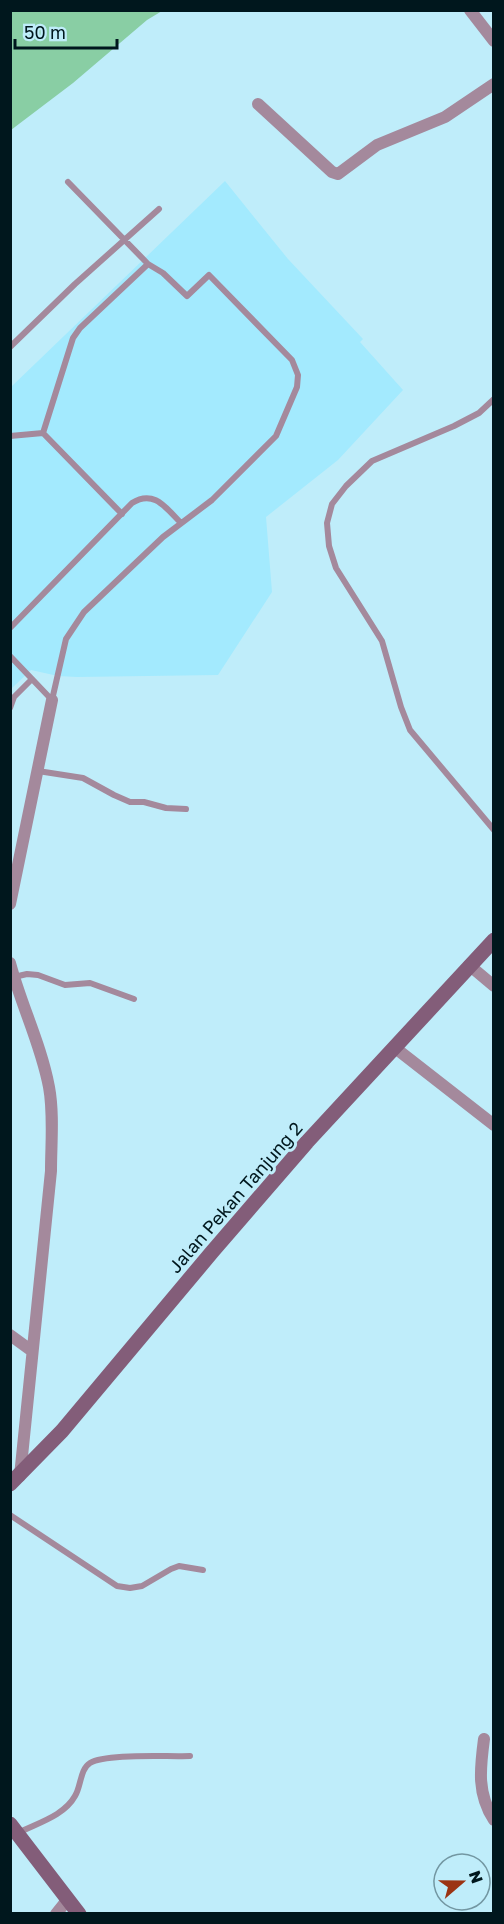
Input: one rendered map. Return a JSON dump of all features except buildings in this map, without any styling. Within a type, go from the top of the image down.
[{"type":"street","points":[[470,10],[494,40]]},
{"type":"street","points":[[258,104],[332,172],[338,174],[377,145],[446,117],[494,84]]},
{"type":"street","points":[[10,904],[52,700]]},
{"type":"street","name":"Jalan Pekan Tanjung 2","points":[[15,1480],[62,1431],[292,1158],[494,940]]},
{"type":"street","points":[[10,963],[46,1071],[51,1107],[51,1171],[32,1351],[15,1480]]},
{"type":"street","points":[[469,965],[494,986]]},
{"type":"street","points":[[394,1047],[494,1125]]},
{"type":"street","points":[[10,1335],[32,1351]]},
{"type":"street","points":[[484,1740],[479,1773],[481,1791],[494,1820]]},
{"type":"street","points":[[14,1829],[79,1914]]},
{"type":"street","points":[[56,1914],[68,1899]]},
{"type":"lane","points":[[52,700],[66,639],[84,612],[163,537],[212,500],[276,436],[292,403],[298,375],[292,360],[209,275],[187,296],[163,273],[148,264],[68,182]]},
{"type":"lane","points":[[10,347],[75,284],[159,209]]},
{"type":"lane","points":[[43,433],[73,338],[80,328],[148,264]]},
{"type":"lane","points":[[494,399],[478,412],[454,426],[372,461],[346,486],[332,504],[327,523],[328,546],[336,568],[382,641],[410,730],[494,830]]},
{"type":"lane","points":[[10,436],[43,433]]},
{"type":"lane","points":[[43,433],[122,514]]},
{"type":"lane","points":[[10,628],[139,499],[154,498],[181,523]]},
{"type":"lane","points":[[10,656],[52,700]]},
{"type":"lane","points":[[10,708],[14,697],[32,679]]},
{"type":"lane","points":[[38,771],[83,778],[130,801],[166,808],[186,809]]},
{"type":"lane","points":[[14,977],[38,975],[65,985],[90,983],[134,999]]},
{"type":"lane","points":[[10,1515],[117,1586],[130,1588],[142,1586],[179,1566],[203,1570]]},
{"type":"lane","points":[[14,1829],[57,1814],[67,1807],[80,1787],[85,1767],[90,1763],[107,1758],[190,1756]]},
{"type":"shaded area","points":[[11,10],[162,11],[147,20],[73,83],[11,130]]},
{"type":"shaded area","points":[[225,181],[288,259],[363,339],[360,342],[403,390],[338,460],[266,517],[272,592],[218,675],[77,677],[58,676],[31,670],[11,689],[11,387]]}]
